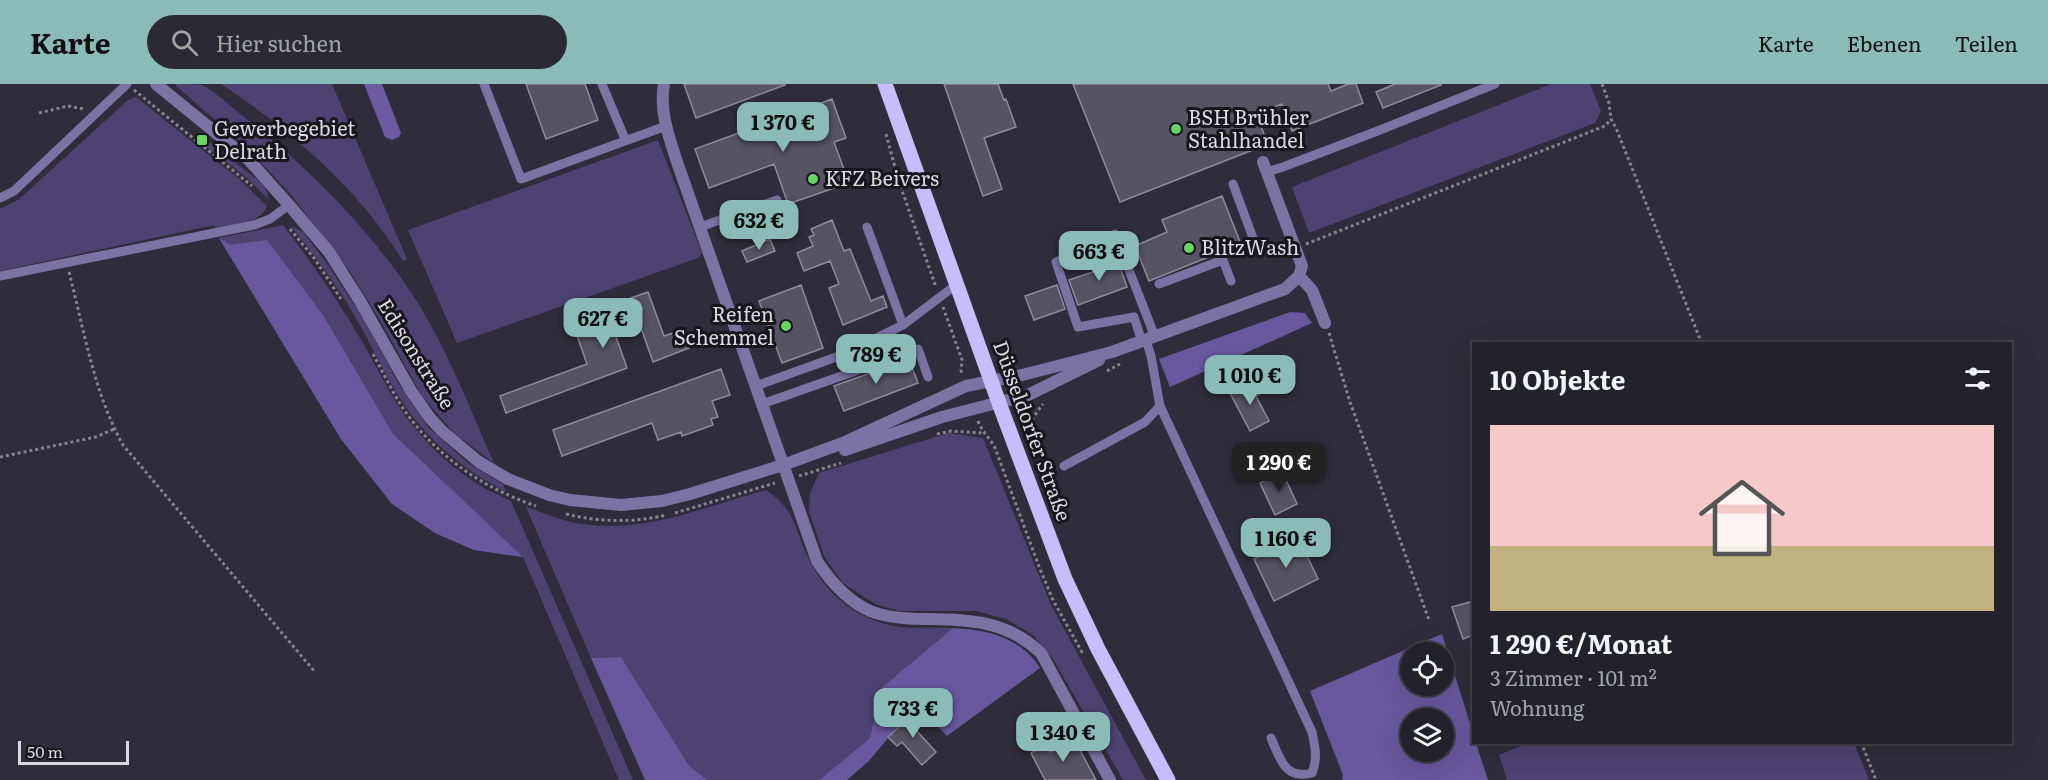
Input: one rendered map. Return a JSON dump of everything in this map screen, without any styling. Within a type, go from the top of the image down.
[{"type":"main road","name":"Düsseldorfer Straße","points":[[885,84],[1010,434],[1065,579],[1098,649],[1168,780]]},
{"type":"street","name":"Edisonstraße","points":[[156,84],[248,159],[289,204],[328,252],[365,309],[411,391],[430,418],[468,453],[508,479],[549,495],[570,500],[621,505],[662,501],[783,465],[849,449],[973,408],[1028,395],[1112,352]]},
{"type":"street","points":[[664,84],[662,96],[666,126],[817,561],[828,576],[854,601],[870,611],[890,617],[987,623],[1013,632],[1029,641],[1041,653],[1110,780]]},
{"type":"street","points":[[1112,352],[1285,289],[1299,276],[1302,266],[1265,167]]},
{"type":"street","points":[[1299,276],[1312,290],[1325,323]]},
{"type":"street","name":"Edisonstraße","points":[[783,465],[865,434],[966,386],[1022,375],[1112,352]]},
{"type":"lane","points":[[0,198],[14,192],[127,84]]},
{"type":"lane","points":[[484,84],[521,179],[666,126]]},
{"type":"lane","points":[[602,84],[625,140]]},
{"type":"lane","points":[[1265,167],[1364,136],[1495,84]]},
{"type":"lane","points":[[1233,184],[1256,246]]},
{"type":"lane","points":[[700,227],[777,200]]},
{"type":"lane","points":[[0,276],[254,225],[270,219],[289,204]]},
{"type":"lane","points":[[867,227],[903,325]]},
{"type":"lane","points":[[1143,341],[1115,234],[1056,262],[1078,327],[1134,317],[1143,341],[1151,356],[1160,406],[1312,732],[1316,751],[1316,763],[1312,773],[1302,777],[1290,773],[1282,763],[1271,738]]},
{"type":"lane","points":[[1159,284],[1222,260],[1231,281]]},
{"type":"lane","points":[[756,386],[839,356],[903,325],[957,285]]},
{"type":"lane","points":[[762,404],[918,349],[928,377]]},
{"type":"lane","points":[[1064,465],[1145,422],[1160,406]]},
{"type":"path","points":[[127,84],[257,191]]},
{"type":"path","points":[[1602,84],[1609,103],[1611,119],[1701,342]]},
{"type":"path","points":[[39,113],[68,106],[99,111]]},
{"type":"path","points":[[1296,248],[1605,126],[1611,119]]},
{"type":"path","points":[[884,129],[899,182],[962,360],[961,370],[966,386]]},
{"type":"path","points":[[277,214],[314,258],[346,305]]},
{"type":"path","points":[[66,262],[101,398],[123,445],[315,672]]},
{"type":"path","points":[[1325,323],[1350,402],[1429,620]]},
{"type":"path","points":[[1106,371],[1127,359],[1143,341]]},
{"type":"path","points":[[370,348],[406,413],[431,441],[462,470],[499,492],[536,506]]},
{"type":"path","points":[[1010,434],[1026,428],[1032,422],[1034,413],[1047,399]]},
{"type":"path","points":[[928,436],[951,431],[982,433],[973,408]]},
{"type":"path","points":[[0,457],[96,437],[114,429]]},
{"type":"path","points":[[558,512],[580,518],[618,520],[654,518],[702,507],[842,463]]},
{"type":"path","points":[[1862,744],[1876,780]]},
{"type":"shaded area","points":[[175,84],[202,85],[213,92],[290,155],[355,221],[412,294],[436,334],[494,463],[454,433],[422,396],[351,273],[289,192],[242,143]]},
{"type":"shaded area","points":[[221,84],[332,84],[407,259],[403,261],[366,209],[322,163],[273,121]]},
{"type":"shaded area","points":[[364,84],[382,84],[401,133],[399,137],[392,140],[385,137]]},
{"type":"shaded area","points":[[1551,84],[1590,84],[1601,111],[1595,123],[1309,233],[1292,187]]},
{"type":"shaded area","points":[[136,97],[239,179],[265,204],[267,207],[263,213],[244,223],[216,228],[214,225],[0,271],[0,209],[18,200],[128,100]]},
{"type":"shaded area","points":[[207,140],[259,181],[266,189],[269,200],[247,178],[203,144]]},
{"type":"shaded area","points":[[658,140],[702,253],[698,258],[457,343],[408,230]]},
{"type":"shaded area","points":[[283,225],[315,268],[344,313],[410,423],[442,457],[459,471],[486,489],[511,501],[633,780],[619,780],[523,557],[474,550],[435,533],[392,504],[341,439],[219,238]]},
{"type":"shaded area","points":[[291,226],[303,232],[328,265],[361,315],[400,386],[428,427],[468,463],[503,484],[506,492],[461,464],[411,415],[395,391],[344,298]]},
{"type":"shaded area","points":[[219,238],[230,245],[267,240],[323,315],[393,434],[523,557],[474,550],[435,533],[392,504],[341,439]]},
{"type":"shaded area","points":[[1290,312],[1305,313],[1312,323],[1170,387],[1159,359]]},
{"type":"shaded area","points":[[948,433],[983,438],[1051,605],[1146,780],[1123,780],[1053,659],[1033,635],[1006,619],[976,611],[899,611],[875,604],[843,583],[825,558],[809,512],[810,493],[819,473]]},
{"type":"shaded area","points":[[766,490],[787,510],[805,551],[820,577],[839,599],[851,608],[878,622],[893,626],[953,628],[880,689],[870,738],[819,780],[708,780],[690,767],[621,657],[591,658],[526,507],[571,522],[596,526],[621,526],[670,518]]},
{"type":"shaded area","points":[[953,628],[991,633],[1013,642],[1032,657],[1040,668],[947,736],[916,704],[869,761],[847,780],[819,780],[870,738],[880,689]]},
{"type":"shaded area","points":[[1442,634],[1445,642],[1423,642]]},
{"type":"shaded area","points":[[1400,652],[1400,696],[1454,696],[1454,672],[1472,730],[1472,744],[1476,744],[1488,780],[1342,780],[1343,775],[1310,691]]},
{"type":"shaded area","points":[[621,657],[690,767],[708,780],[645,780],[591,658]]},
{"type":"shaded area","points":[[1526,744],[1854,744],[1869,780],[1507,780],[1499,755]]},
{"type":"building","points":[[526,84],[585,84],[598,120],[546,139]]},
{"type":"building","points":[[684,84],[785,84],[785,85],[696,118]]},
{"type":"building","points":[[944,84],[998,84],[1016,127],[984,138],[1002,189],[983,196]]},
{"type":"building","name":"BSH Brühler Stahlhandel","points":[[1073,84],[1328,84],[1331,91],[1348,84],[1356,84],[1363,103],[1292,131],[1282,104],[1256,114],[1268,144],[1120,202]]},
{"type":"building","points":[[1395,84],[1441,85],[1383,108],[1376,92]]},
{"type":"building","points":[[832,99],[846,138],[834,142],[849,183],[788,204],[774,164],[709,188],[695,149]]},
{"type":"building","name":"BlitzWash","points":[[1222,196],[1241,244],[1149,281],[1135,246],[1167,232],[1162,220]]},
{"type":"building","points":[[832,220],[844,251],[850,249],[871,301],[883,296],[887,307],[843,325],[829,288],[839,284],[830,261],[804,271],[797,253],[813,246],[809,237],[814,235],[811,229]]},
{"type":"building","points":[[770,239],[775,251],[747,262],[742,251]]},
{"type":"building","points":[[1117,258],[1127,287],[1078,305],[1069,280],[1093,272],[1092,267]]},
{"type":"building","name":"Reifen Schemmel","points":[[801,285],[823,348],[782,363],[759,301]]},
{"type":"building","points":[[1057,285],[1065,309],[1034,320],[1025,296]]},
{"type":"building","points":[[648,292],[664,336],[682,330],[689,348],[653,362],[640,325],[615,334],[627,368],[506,413],[500,396],[587,364],[571,319]]},
{"type":"building","points":[[909,359],[918,383],[844,411],[834,386]]},
{"type":"building","points":[[721,369],[730,395],[712,401],[718,417],[711,419],[713,425],[682,436],[681,432],[658,440],[652,423],[562,456],[553,430]]},
{"type":"building","points":[[1254,381],[1261,393],[1256,396],[1269,421],[1250,431],[1230,393]]},
{"type":"building","points":[[1282,471],[1297,504],[1275,515],[1260,483]]},
{"type":"building","points":[[1298,537],[1318,579],[1274,601],[1254,559]]},
{"type":"building","points":[[1472,601],[1472,635],[1463,639],[1452,607]]},
{"type":"building","points":[[914,713],[923,722],[915,729],[936,752],[922,765],[902,742],[897,746],[888,737]]},
{"type":"building","points":[[1074,739],[1096,780],[1045,780],[1031,753],[1046,745],[1050,752]]},
{"type":"place","name":"BSH Brühler Stahlhandel","points":[[1176,129]]},
{"type":"place","name":"Gewerbegebiet Delrath","points":[[202,140]]},
{"type":"place","name":"KFZ Beivers","points":[[813,179]]},
{"type":"place","name":"BlitzWash","points":[[1189,248]]},
{"type":"place","name":"Reifen Schemmel","points":[[786,326]]}]
